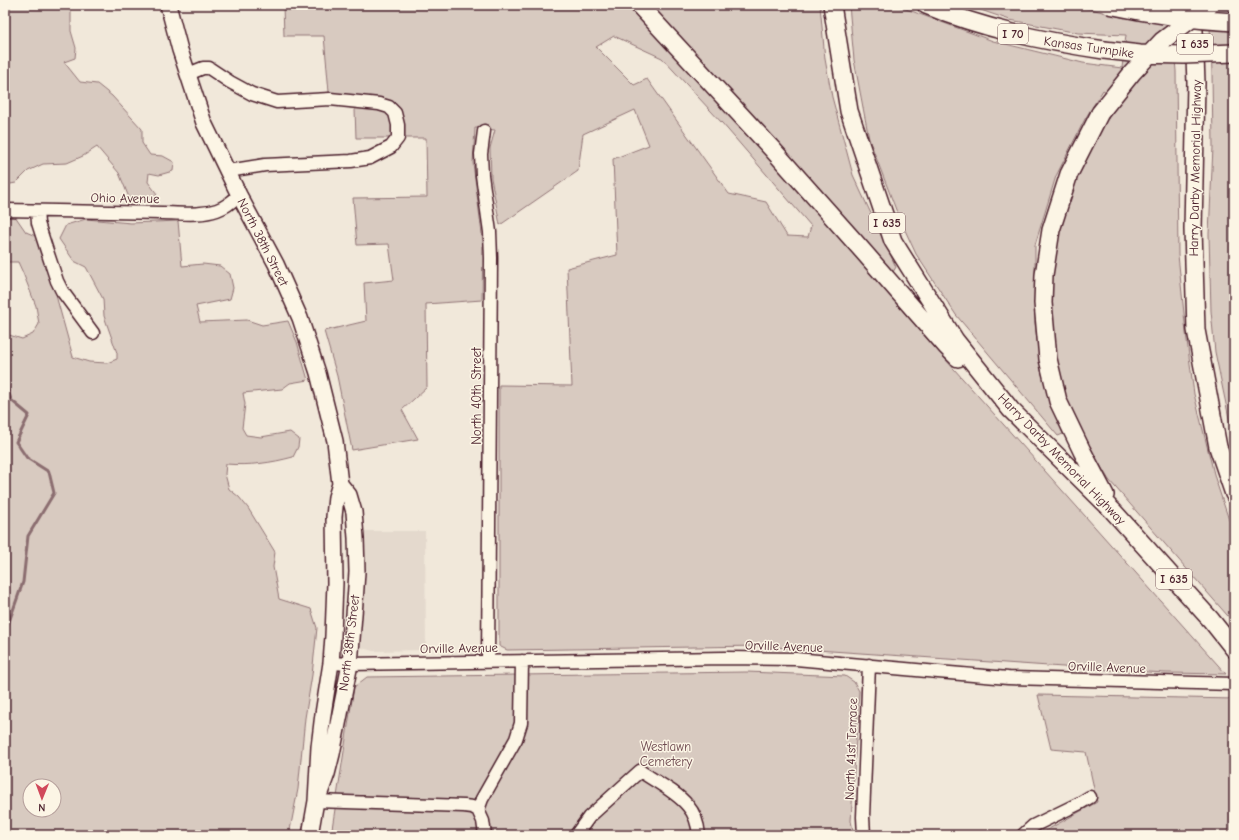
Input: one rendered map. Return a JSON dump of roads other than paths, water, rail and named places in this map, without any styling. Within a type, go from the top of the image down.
[{"type":"highway","points":[[639,5],[774,150],[860,246],[946,346],[1011,410]]},
{"type":"highway","name":"Harry Darby Memorial Highway","points":[[832,5],[849,111],[893,241],[955,340],[1011,410],[1113,510],[1211,620],[1234,649]]},
{"type":"highway","name":"Kansas Turnpike","points":[[926,5],[984,26],[1057,43],[1140,54],[1234,54]]},
{"type":"highway","points":[[1109,5],[1145,13],[1234,22]]},
{"type":"highway","points":[[1177,5],[1196,83]]},
{"type":"highway","name":"Harry Darby Memorial Highway","points":[[1193,5],[1196,83],[1193,228],[1196,330],[1218,447],[1234,494]]},
{"type":"highway","points":[[1113,510],[1058,401],[1048,359],[1043,303],[1044,275],[1051,230],[1069,174],[1100,113],[1132,73],[1162,41],[1210,5]]},
{"type":"main road","name":"North 38th Street","points":[[168,5],[172,23],[204,123],[239,195],[276,264],[300,318],[318,373],[335,441],[340,484],[336,497],[334,517],[335,583],[331,663],[319,747],[316,801],[310,835]]},
{"type":"main road","name":"North 38th Street","points":[[316,801],[328,774],[350,664],[357,572],[354,512],[349,495],[340,484]]},
{"type":"street","points":[[188,74],[203,68],[209,68],[252,94],[277,102],[330,99],[379,104],[389,107],[395,113],[398,125],[398,138],[391,147],[370,158],[351,161],[265,165],[228,172]]},
{"type":"street","name":"North 40th Street","points":[[484,131],[481,154],[482,175],[490,232],[491,258],[488,661]]},
{"type":"street","name":"Ohio Avenue","points":[[5,210],[193,215],[224,208],[239,195]]},
{"type":"street","points":[[37,211],[38,223],[57,282],[93,333]]},
{"type":"street","name":"Orville Avenue","points":[[331,663],[350,664],[725,658],[796,659],[1008,678],[1234,684]]},
{"type":"street","points":[[478,810],[482,799],[516,739],[521,723],[522,661]]},
{"type":"street","name":"North 41st Terrace","points":[[864,835],[863,817],[869,665]]},
{"type":"street","points":[[576,835],[589,817],[640,771],[657,781],[680,798],[688,806],[698,826],[699,835]]},
{"type":"street","points":[[1023,835],[1033,826],[1090,797]]},
{"type":"street","points":[[316,801],[472,807],[478,810],[483,821],[484,835]]},
{"type":"waterway","points":[[5,379],[11,400],[29,415],[16,442],[27,458],[49,472],[54,493],[28,536],[23,582],[5,633]]},
{"type":"park label","name":"Westlawn Cemetery","points":[[666,754]]}]
